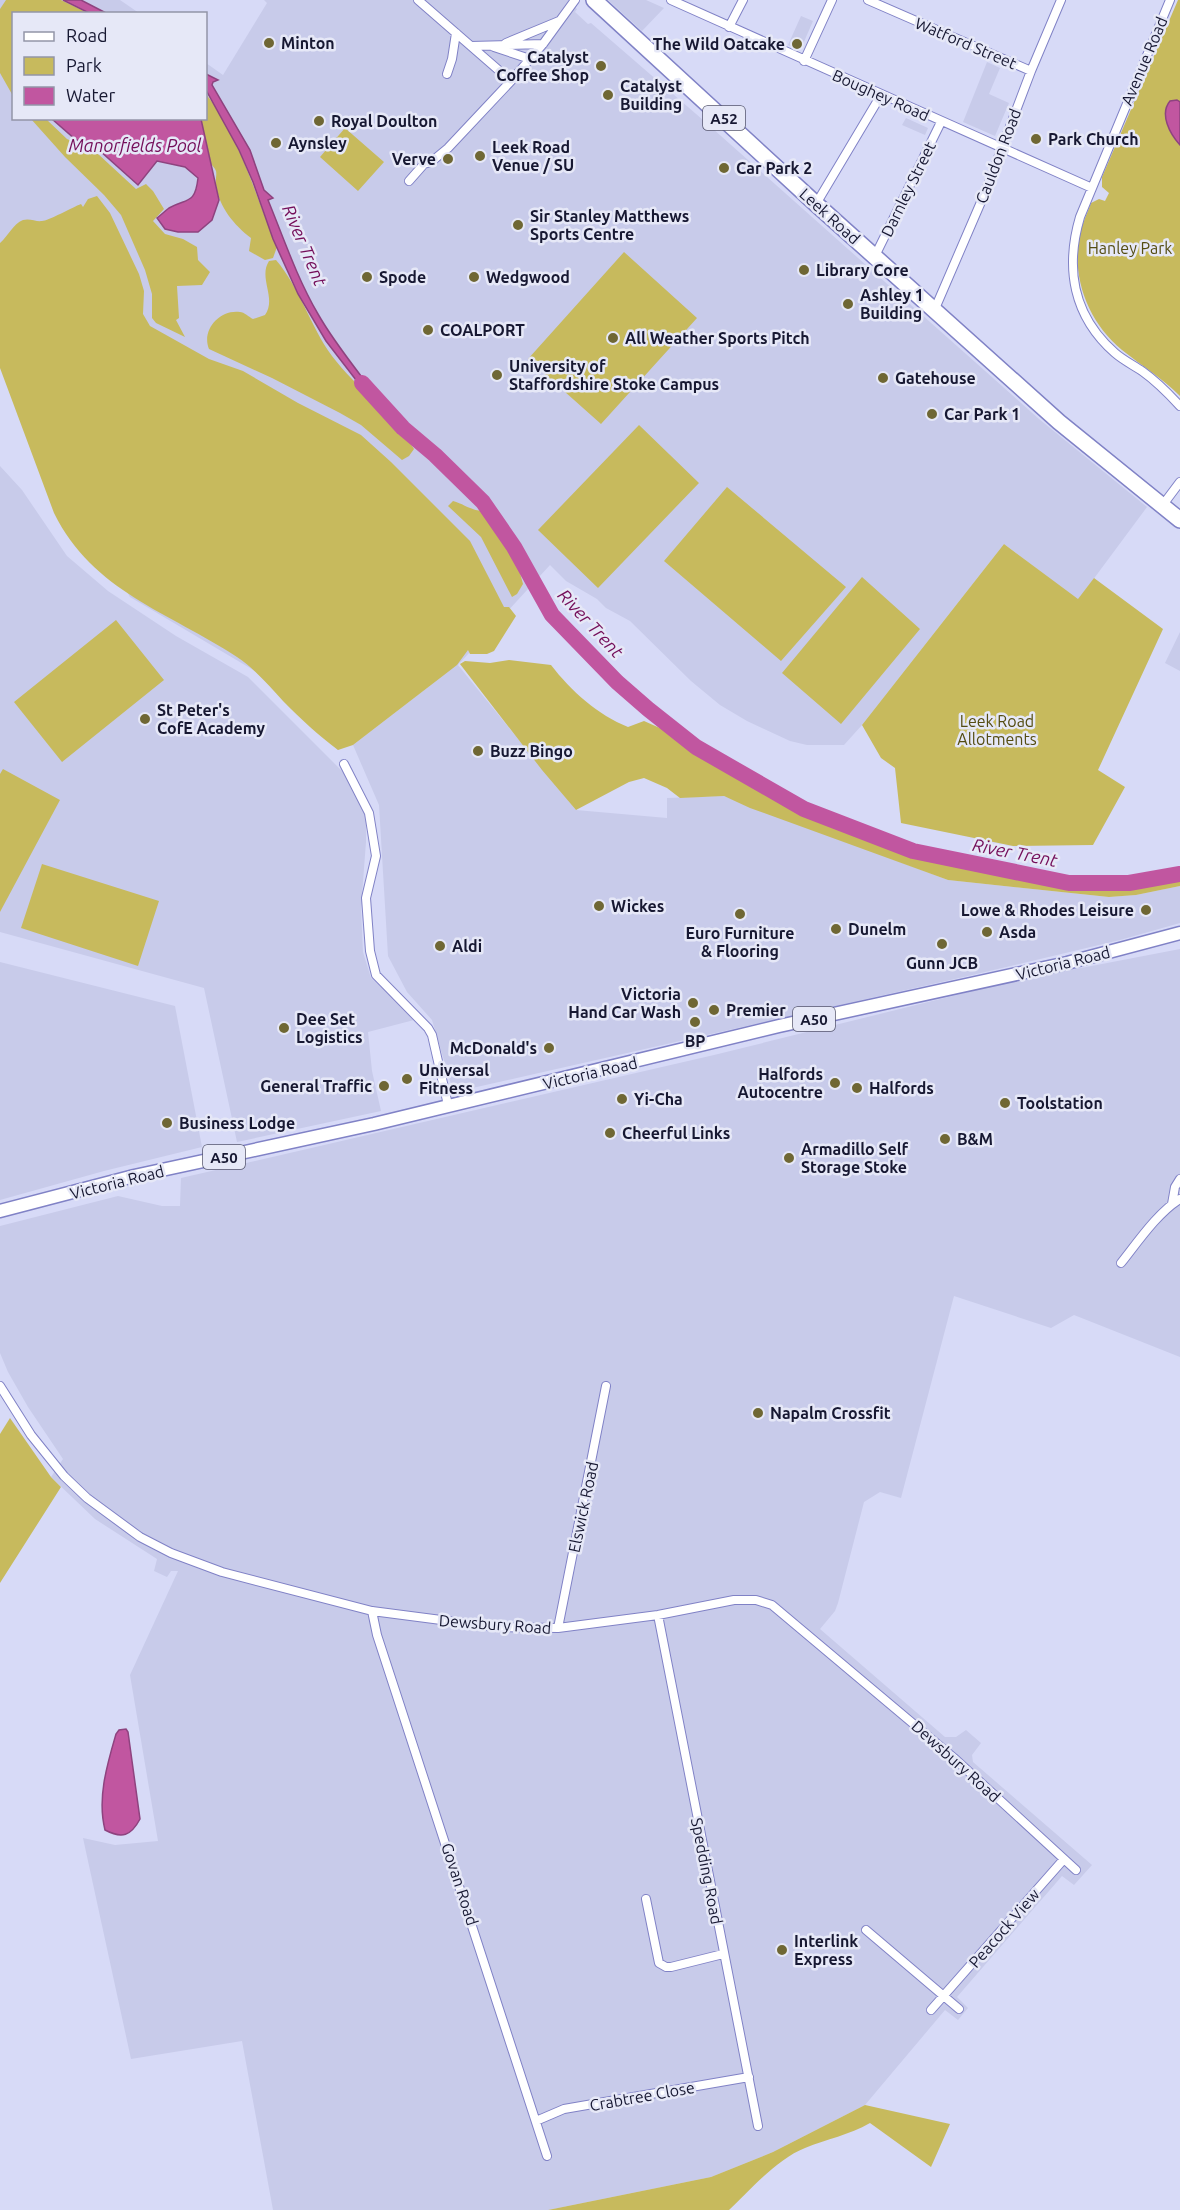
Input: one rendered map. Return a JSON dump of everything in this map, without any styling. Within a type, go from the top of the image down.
[{"type":"highway","name":"Leek Road","points":[[594,0],[816,204],[1059,422],[1180,520]]},
{"type":"main road","name":"Victoria Road","points":[[0,1211],[134,1176],[352,1129],[779,1026],[1067,963],[1180,933]]},
{"type":"street","points":[[418,0],[511,81]]},
{"type":"street","points":[[409,181],[424,164],[432,162],[448,148],[511,81],[543,44],[575,0]]},
{"type":"street","name":"Boughey Road","points":[[671,0],[1092,189]]},
{"type":"street","points":[[729,27],[743,0]]},
{"type":"street","points":[[804,61],[831,0]]},
{"type":"street","name":"Watford Street","points":[[868,0],[1031,71]]},
{"type":"street","name":"Cauldon Road","points":[[934,310],[1002,150],[1031,71],[1061,0]]},
{"type":"street","name":"Avenue Road","points":[[1170,0],[1075,234],[1072,262],[1075,291],[1083,313],[1098,336],[1116,354],[1158,383],[1180,406]]},
{"type":"street","points":[[502,45],[560,21]]},
{"type":"street","points":[[447,74],[456,33]]},
{"type":"street","points":[[471,46],[543,44]]},
{"type":"street","points":[[489,45],[530,59]]},
{"type":"street","points":[[816,204],[881,95]]},
{"type":"street","name":"Darnley Street","points":[[874,256],[942,122]]},
{"type":"street","points":[[1162,506],[1180,482]]},
{"type":"street","points":[[344,764],[369,813],[376,856],[366,898],[370,951],[376,975],[428,1028],[432,1035],[448,1105]]},
{"type":"street","points":[[1172,1204],[1175,1187],[1180,1179]]},
{"type":"street","points":[[1121,1263],[1172,1204],[1180,1199]]},
{"type":"street","name":"Dewsbury Road","points":[[0,1386],[31,1435],[64,1476],[87,1498],[140,1537],[171,1553],[222,1572],[372,1611],[495,1626],[558,1628],[658,1615],[734,1600],[756,1600],[772,1605],[954,1758],[1076,1870]]},
{"type":"street","name":"Elswick Road","points":[[558,1628],[606,1386]]},
{"type":"street","name":"Govan Road","points":[[372,1611],[377,1635],[547,2156]]},
{"type":"street","name":"Spedding Road","points":[[658,1615],[758,2126]]},
{"type":"street","name":"Peacock View","points":[[931,2010],[1064,1859]]},
{"type":"street","points":[[645,1899],[659,1963],[671,1967],[723,1954]]},
{"type":"street","points":[[866,1930],[959,2009]]},
{"type":"street","name":"Crabtree Close","points":[[536,2121],[564,2109],[749,2078]]},
{"type":"shaded area","name":"University of Staffordshire Stoke Campus","points":[[0,0],[120,0],[138,12],[12,12],[12,120],[207,120],[207,64],[223,75],[267,3],[264,0],[568,0],[577,9],[575,12],[588,24],[591,23],[703,120],[1039,419],[1147,507],[1078,600],[1004,544],[844,745],[807,745],[790,741],[747,721],[720,705],[691,681],[630,621],[566,581],[550,565],[458,665],[576,810],[667,818],[667,798],[724,796],[948,880],[1109,897],[1136,895],[1180,886],[1180,923],[1120,940],[968,976],[459,1091],[451,1084],[432,1020],[407,992],[388,956],[379,805],[353,745],[436,681],[338,750],[296,713],[255,671],[130,597],[0,367]]},
{"type":"shaded area","points":[[608,0],[646,0],[664,8],[642,31]]},
{"type":"shaded area","points":[[801,16],[813,21],[800,51],[788,45]]},
{"type":"shaded area","points":[[987,62],[1000,68],[989,94],[1009,103],[995,136],[963,122]]},
{"type":"shaded area","points":[[906,118],[928,128],[925,135],[902,125]]},
{"type":"shaded area","name":"St Peter's CofE Academy","points":[[0,466],[22,490],[67,556],[108,591],[176,636],[248,677],[348,777],[366,813],[361,908],[363,952],[371,978],[414,1020],[368,1032],[372,1071],[381,1111],[237,1142],[204,988],[0,932]]},
{"type":"shaded area","points":[[1180,632],[1180,671],[1165,663]]},
{"type":"shaded area","points":[[1180,949],[1180,1357],[1074,1315],[1051,1328],[954,1296],[901,1498],[880,1492],[864,1502],[838,1603],[835,1611],[820,1629],[945,1737],[956,1737],[966,1730],[981,1743],[972,1755],[973,1762],[1092,1865],[1074,1885],[1062,1876],[957,1997],[968,2008],[958,2020],[945,2010],[865,2105],[773,2152],[711,2177],[548,2210],[273,2210],[242,2041],[131,2059],[83,1838],[115,1845],[158,1841],[130,1675],[178,1571],[171,1571],[167,1577],[154,1571],[157,1559],[95,1519],[51,1477],[63,1459],[28,1407],[0,1353],[0,1226],[118,1196],[162,1206],[180,1206],[181,1178],[714,1055],[1013,981]]},
{"type":"shaded area","points":[[0,962],[175,1006],[202,1147],[0,1200]]},
{"type":"green space","points":[[6,0],[61,0],[86,12],[12,12],[12,94],[0,73],[0,9]]},
{"type":"green space","name":"Hanley Park","points":[[1178,0],[1180,0],[1180,396],[1122,350],[1100,327],[1092,314],[1081,285],[1077,254],[1080,234],[1091,203],[1099,199],[1105,201],[1109,193],[1102,187],[1102,177]]},
{"type":"green space","points":[[207,95],[229,129],[238,148],[277,247],[273,258],[265,260],[249,251],[251,238],[233,221],[224,208],[218,193],[216,171],[199,153],[158,120],[207,120]]},
{"type":"green space","points":[[32,120],[47,120],[67,139],[97,153],[136,189],[146,184],[164,209],[153,221],[165,234],[183,239],[197,247],[198,260],[210,272],[202,285],[177,286],[179,318],[176,320],[185,337],[156,323],[152,318],[152,294],[145,270],[121,215]]},
{"type":"green space","points":[[345,128],[384,162],[358,191],[320,157]]},
{"type":"green space","points":[[97,196],[110,213],[139,274],[144,291],[143,314],[150,326],[209,359],[243,371],[298,403],[361,435],[470,541],[504,607],[509,607],[516,616],[494,651],[487,654],[470,654],[468,650],[457,665],[353,745],[338,750],[303,720],[244,662],[135,598],[111,581],[89,562],[70,540],[54,513],[0,368],[0,243],[16,224],[23,220],[45,220],[81,204],[83,207],[88,199]]},
{"type":"green space","name":"All Weather Sports Pitch","points":[[624,252],[697,318],[601,424],[528,359]]},
{"type":"green space","points":[[276,260],[292,283],[332,356],[385,412],[414,449],[409,456],[402,460],[361,425],[272,378],[209,349],[207,342],[210,328],[219,317],[233,312],[242,312],[253,319],[265,315],[269,302],[266,268],[269,261]]},
{"type":"green space","points":[[639,425],[699,483],[598,588],[538,530]]},
{"type":"green space","points":[[727,487],[846,587],[781,661],[664,561]]},
{"type":"green space","points":[[453,501],[482,511],[496,527],[517,564],[523,584],[517,594],[512,597],[481,537],[448,506]]},
{"type":"green space","name":"Leek Road Allotments","points":[[1004,544],[1078,599],[1094,578],[1163,629],[1098,770],[1125,787],[1093,845],[1013,846],[901,823],[895,768],[881,758],[862,725]]},
{"type":"green space","points":[[862,577],[920,629],[841,724],[782,673]]},
{"type":"green space","points":[[116,620],[164,680],[62,762],[14,702]]},
{"type":"green space","points":[[509,660],[551,665],[586,701],[617,722],[628,727],[644,721],[662,729],[721,769],[806,814],[860,838],[916,857],[956,867],[1087,887],[1132,887],[1180,877],[1180,886],[1136,895],[1109,897],[948,880],[750,808],[724,796],[680,798],[667,788],[644,778],[629,782],[576,810],[460,664],[465,661],[490,663]]},
{"type":"green space","points":[[3,769],[60,800],[0,912],[0,774]]},
{"type":"green space","points":[[42,864],[159,901],[138,966],[21,928]]},
{"type":"green space","points":[[10,1418],[51,1477],[61,1487],[0,1583],[0,1434]]},
{"type":"green space","points":[[865,2105],[950,2124],[931,2167],[870,2123],[795,2153],[764,2176],[729,2210],[548,2210],[711,2177],[773,2152]]},
{"type":"water","points":[[63,0],[81,0],[104,12],[87,12]]},
{"type":"water","points":[[207,74],[218,80],[212,85],[250,150],[264,190],[273,198],[268,200],[310,300],[346,357],[377,397],[373,402],[326,341],[298,294],[273,239],[239,150],[207,92]]},
{"type":"water","points":[[1170,101],[1180,102],[1180,145],[1170,130],[1166,118]]},
{"type":"water","name":"Manorfields Pool","points":[[53,120],[201,120],[219,200],[212,220],[198,232],[178,232],[165,229],[157,218],[195,193],[198,178],[185,167],[157,161],[138,185],[100,151],[75,139]]},
{"type":"water","points":[[126,1729],[140,1819],[133,1829],[121,1835],[105,1830],[102,1806],[106,1770],[116,1734],[119,1730]]},
{"type":"waterway","name":"River Trent","points":[[362,383],[403,428],[435,455],[483,502],[514,547],[552,615],[617,682],[696,747],[804,809],[913,851],[1069,883],[1129,883],[1180,874]]},
{"type":"place","name":"Minton","points":[[269,43]]},
{"type":"place","name":"The Wild Oatcake","points":[[797,44]]},
{"type":"place","name":"Catalyst Coffee Shop","points":[[601,66]]},
{"type":"place","name":"Catalyst Building","points":[[608,95]]},
{"type":"place","name":"Royal Doulton","points":[[319,121]]},
{"type":"place","name":"Park Church","points":[[1036,139]]},
{"type":"place","name":"Aynsley","points":[[276,143]]},
{"type":"place","name":"Leek Road Venue / SU","points":[[480,156]]},
{"type":"place","name":"Verve","points":[[448,159]]},
{"type":"place","name":"Car Park 2","points":[[724,168]]},
{"type":"place","name":"Sir Stanley Matthews Sports Centre","points":[[518,225]]},
{"type":"place","name":"Library Core","points":[[804,270]]},
{"type":"place","name":"Spode","points":[[367,277]]},
{"type":"place","name":"Wedgwood","points":[[474,277]]},
{"type":"place","name":"Ashley 1 Building","points":[[848,304]]},
{"type":"place","name":"COALPORT","points":[[428,330]]},
{"type":"place","name":"All Weather Sports Pitch","points":[[613,338]]},
{"type":"place","name":"University of Staffordshire Stoke Campus","points":[[497,375]]},
{"type":"place","name":"Gatehouse","points":[[883,378]]},
{"type":"place","name":"Car Park 1","points":[[932,414]]},
{"type":"place","name":"St Peter's CofE Academy","points":[[145,719]]},
{"type":"place","name":"Buzz Bingo","points":[[478,751]]},
{"type":"place","name":"Wickes","points":[[599,906]]},
{"type":"place","name":"Lowe & Rhodes Leisure","points":[[1146,910]]},
{"type":"place","name":"Euro Furniture & Flooring","points":[[740,914]]},
{"type":"place","name":"Dunelm","points":[[836,929]]},
{"type":"place","name":"Asda","points":[[987,932]]},
{"type":"place","name":"Gunn JCB","points":[[942,944]]},
{"type":"place","name":"Aldi","points":[[440,946]]},
{"type":"place","name":"Victoria Hand Car Wash","points":[[693,1003]]},
{"type":"place","name":"Premier","points":[[714,1010]]},
{"type":"place","name":"BP","points":[[695,1022]]},
{"type":"place","name":"Dee Set Logistics","points":[[284,1028]]},
{"type":"place","name":"McDonald's","points":[[549,1048]]},
{"type":"place","name":"Universal Fitness","points":[[407,1079]]},
{"type":"place","name":"Halfords Autocentre","points":[[835,1083]]},
{"type":"place","name":"General Traffic","points":[[384,1086]]},
{"type":"place","name":"Halfords","points":[[857,1088]]},
{"type":"place","name":"Yi-Cha","points":[[622,1099]]},
{"type":"place","name":"Toolstation","points":[[1005,1103]]},
{"type":"place","name":"Business Lodge","points":[[167,1123]]},
{"type":"place","name":"Cheerful Links","points":[[610,1133]]},
{"type":"place","name":"B&M","points":[[945,1139]]},
{"type":"place","name":"Armadillo Self Storage Stoke","points":[[789,1158]]},
{"type":"place","name":"Napalm Crossfit","points":[[758,1413]]},
{"type":"place","name":"Interlink Express","points":[[782,1950]]}]
